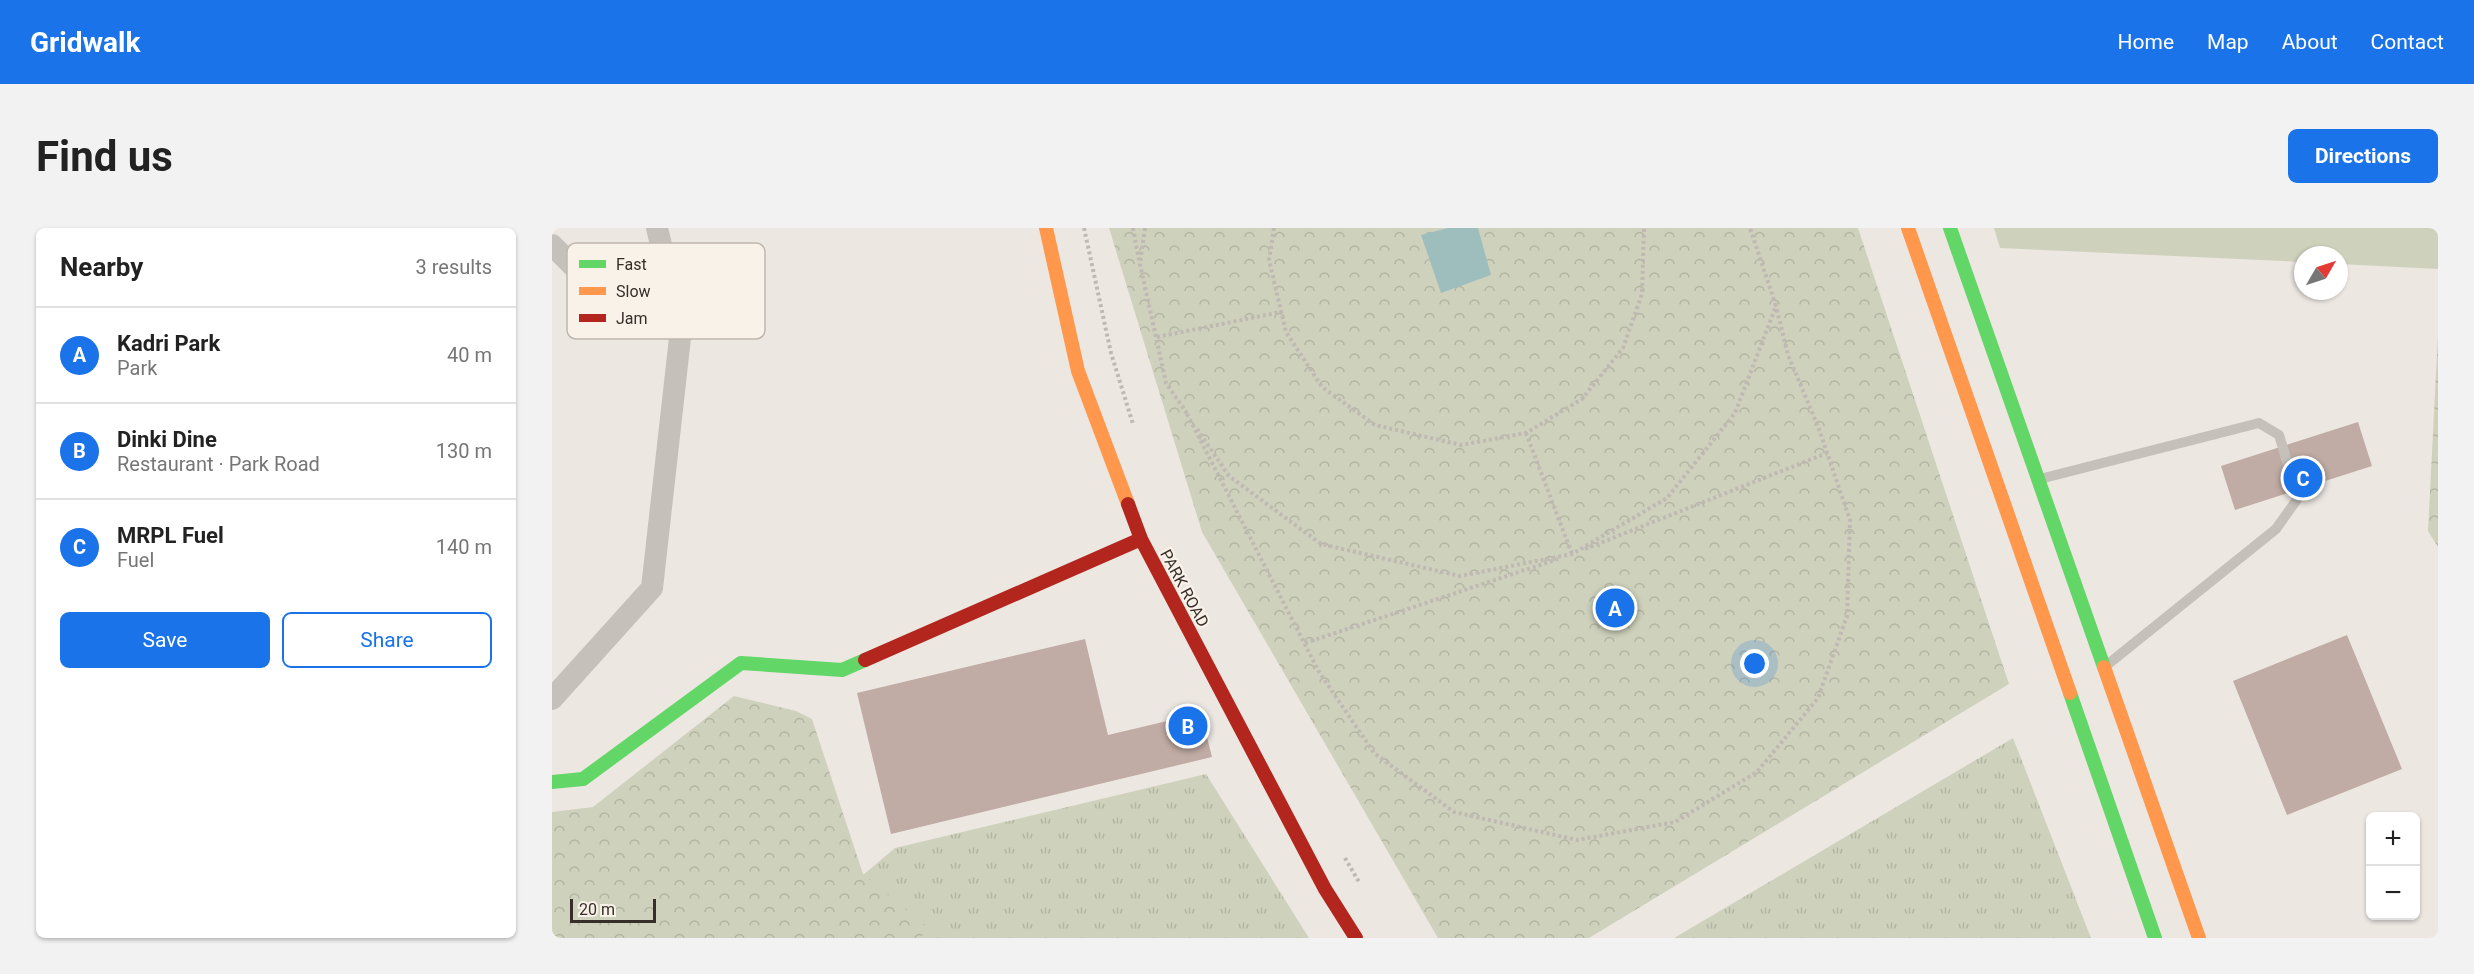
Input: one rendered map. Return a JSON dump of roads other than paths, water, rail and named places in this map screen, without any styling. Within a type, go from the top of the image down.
[{"type":"main road","name":"PARK ROAD","points":[[1046,228],[1078,371],[1141,539],[1325,889],[1356,938]]},
{"type":"main road","points":[[1908,228],[2155,938]]},
{"type":"main road","points":[[1950,228],[2199,938]]},
{"type":"main road","points":[[552,782],[583,779],[741,663],[842,670],[1141,539]]},
{"type":"street","points":[[657,228],[661,243]]},
{"type":"street","points":[[552,245],[567,260]]},
{"type":"street","points":[[552,699],[652,588],[680,339]]},
{"type":"lane","points":[[2037,480],[2259,423],[2279,435],[2298,498],[2276,529],[2104,667]]},
{"type":"water","points":[[1448,228],[1478,228],[1491,275],[1441,293],[1421,235]]},
{"type":"place","name":"MRPL Fuel","points":[[2303,478]]},
{"type":"place","name":"Kadri Park","points":[[1615,608]]},
{"type":"place","name":"Dinki Dine","points":[[1188,726]]}]
